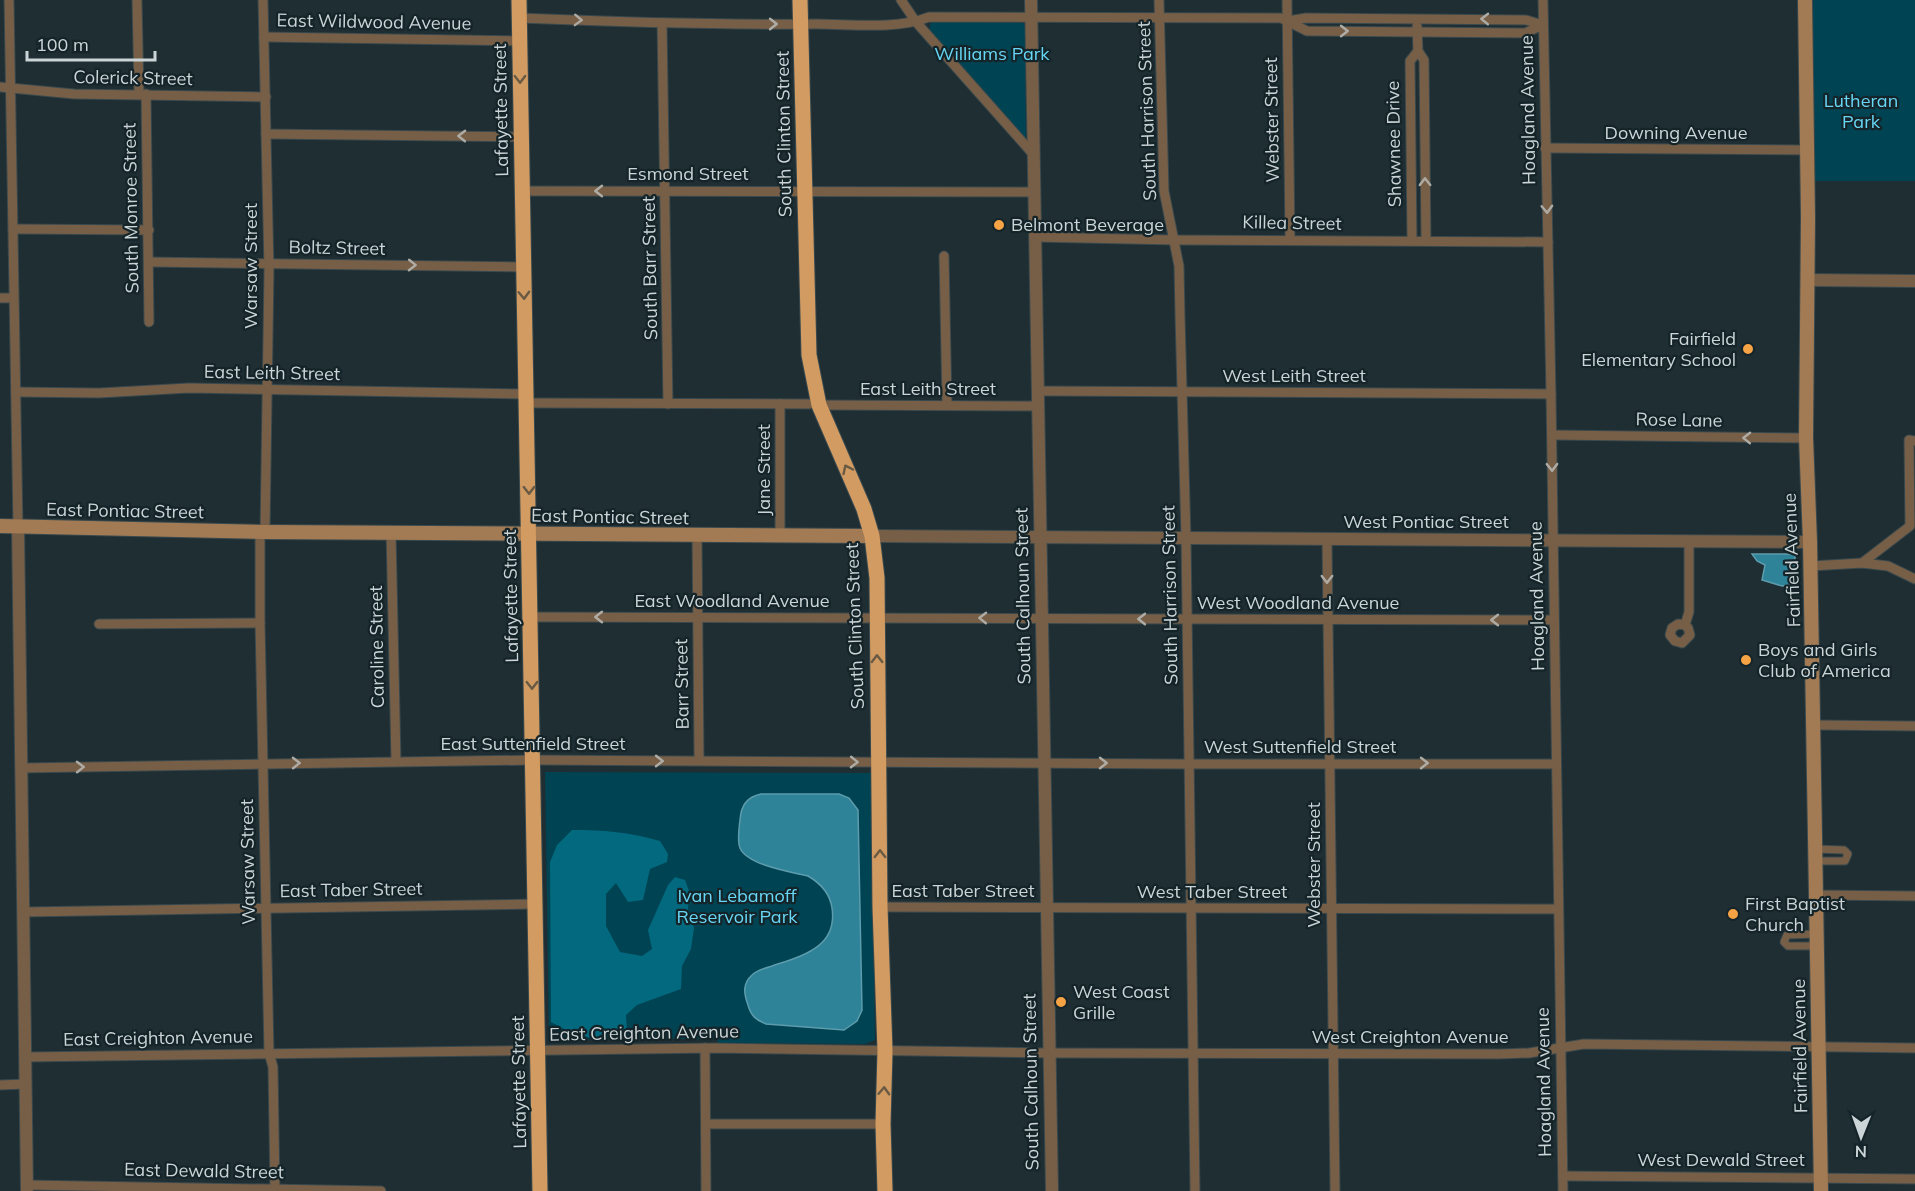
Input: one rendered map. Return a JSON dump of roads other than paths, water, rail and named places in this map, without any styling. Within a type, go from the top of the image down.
[{"type":"highway","name":"Lafayette Street","points":[[519,0],[540,1191]]},
{"type":"highway","name":"South Clinton Street","points":[[800,0],[809,355],[814,404],[864,509],[872,536],[877,578],[880,907],[885,1051],[883,1124],[885,1191]]},
{"type":"main road","name":"Fairfield Avenue","points":[[1805,0],[1808,150],[1806,438],[1811,566],[1821,1184]]},
{"type":"main road","name":"East Pontiac Street","points":[[0,526],[262,532],[872,536]]},
{"type":"street","points":[[9,0],[27,1188]]},
{"type":"street","name":"South Monroe Street","points":[[137,0],[148,230],[149,322]]},
{"type":"street","name":"Warsaw Street","points":[[263,0],[269,263],[260,623],[265,908],[269,1053],[273,1067],[275,1190]]},
{"type":"street","points":[[902,0],[916,22],[1033,154]]},
{"type":"street","name":"South Calhoun Street","points":[[1031,0],[1052,1191]]},
{"type":"street","name":"South Harrison Street","points":[[1160,0],[1164,191],[1179,266],[1186,538],[1195,1191]]},
{"type":"street","name":"Webster Street","points":[[1287,0],[1290,239]]},
{"type":"street","name":"Hoagland Avenue","points":[[1543,0],[1554,541],[1557,909],[1563,1191]]},
{"type":"street","points":[[519,18],[662,23],[801,24],[904,24],[929,17],[1281,18],[1307,31],[1525,33],[1543,25]]},
{"type":"street","points":[[1288,21],[1306,18],[1417,18],[1526,20],[1543,25]]},
{"type":"street","name":"Shawnee Drive","points":[[1417,18],[1418,51],[1424,60],[1426,241]]},
{"type":"street","name":"South Barr Street","points":[[662,23],[668,404]]},
{"type":"street","name":"East Wildwood Avenue","points":[[264,37],[520,41]]},
{"type":"street","name":"Shawnee Drive","points":[[1412,240],[1410,60],[1418,51]]},
{"type":"street","name":"Colerick Street","points":[[0,87],[74,94],[266,97]]},
{"type":"street","points":[[1410,126],[1424,126]]},
{"type":"street","points":[[266,134],[521,137]]},
{"type":"street","points":[[1411,148],[1425,147]]},
{"type":"street","name":"Downing Avenue","points":[[1545,148],[1808,150]]},
{"type":"street","name":"Esmond Street","points":[[523,191],[1034,192]]},
{"type":"street","points":[[13,229],[148,230]]},
{"type":"street","name":"Killea Street","points":[[1035,237],[1548,242]]},
{"type":"street","points":[[945,256],[947,405]]},
{"type":"street","name":"Boltz Street","points":[[149,262],[524,267]]},
{"type":"street","points":[[1808,280],[1915,281]]},
{"type":"street","points":[[0,298],[13,298]]},
{"type":"street","name":"East Leith Street","points":[[16,392],[118,392],[189,388],[668,404],[1038,406]]},
{"type":"street","name":"West Leith Street","points":[[1038,391],[1551,394]]},
{"type":"street","name":"Jane Street","points":[[780,404],[780,536]]},
{"type":"street","name":"Rose Lane","points":[[1552,435],[1806,438]]},
{"type":"street","points":[[1862,563],[1913,524],[1909,440],[1915,441]]},
{"type":"street","name":"Caroline Street","points":[[391,532],[396,761]]},
{"type":"street","name":"Barr Street","points":[[697,536],[699,760]]},
{"type":"street","name":"East Pontiac Street","points":[[872,536],[1041,537]]},
{"type":"street","name":"West Pontiac Street","points":[[1041,537],[1810,542]]},
{"type":"street","name":"Webster Street","points":[[1327,539],[1335,1191]]},
{"type":"street","points":[[1685,625],[1689,612],[1689,542]]},
{"type":"street","points":[[1811,566],[1862,563],[1888,566],[1915,579]]},
{"type":"street","name":"East Woodland Avenue","points":[[530,616],[1041,619]]},
{"type":"street","name":"West Woodland Avenue","points":[[1041,619],[1554,620]]},
{"type":"street","points":[[99,624],[260,623]]},
{"type":"street","points":[[1814,725],[1915,726]]},
{"type":"street","name":"East Suttenfield Street","points":[[22,768],[533,760],[1044,763]]},
{"type":"street","name":"West Suttenfield Street","points":[[1044,763],[1556,764]]},
{"type":"street","points":[[1815,895],[1915,896]]},
{"type":"street","name":"East Taber Street","points":[[24,912],[535,904]]},
{"type":"street","name":"East Taber Street","points":[[880,907],[1046,908]]},
{"type":"street","name":"West Taber Street","points":[[1046,908],[1557,909]]},
{"type":"street","name":"West Creighton Avenue","points":[[1048,1053],[1500,1054],[1584,1044],[1915,1048]]},
{"type":"street","points":[[705,1048],[706,1191]]},
{"type":"street","name":"East Creighton Avenue","points":[[26,1057],[705,1048],[1048,1053]]},
{"type":"street","points":[[0,1085],[26,1084]]},
{"type":"street","points":[[706,1124],[883,1124]]},
{"type":"street","name":"West Dewald Street","points":[[1563,1176],[1821,1184],[1915,1179]]},
{"type":"street","name":"East Dewald Street","points":[[27,1188],[381,1191]]},
{"type":"place","name":"Belmont Beverage","points":[[999,225]]},
{"type":"place","name":"Fairfield Elementary School","points":[[1748,349]]},
{"type":"place","name":"Boys and Girls Club of America","points":[[1746,660]]},
{"type":"place","name":"First Baptist Church","points":[[1733,914]]},
{"type":"place","name":"West Coast Grille","points":[[1061,1002]]},
{"type":"park label","name":"Williams Park","points":[[992,54]]},
{"type":"park label","name":"Lutheran Park","points":[[1861,111]]},
{"type":"park label","name":"Ivan Lebamoff Reservoir Park","points":[[737,906]]}]
